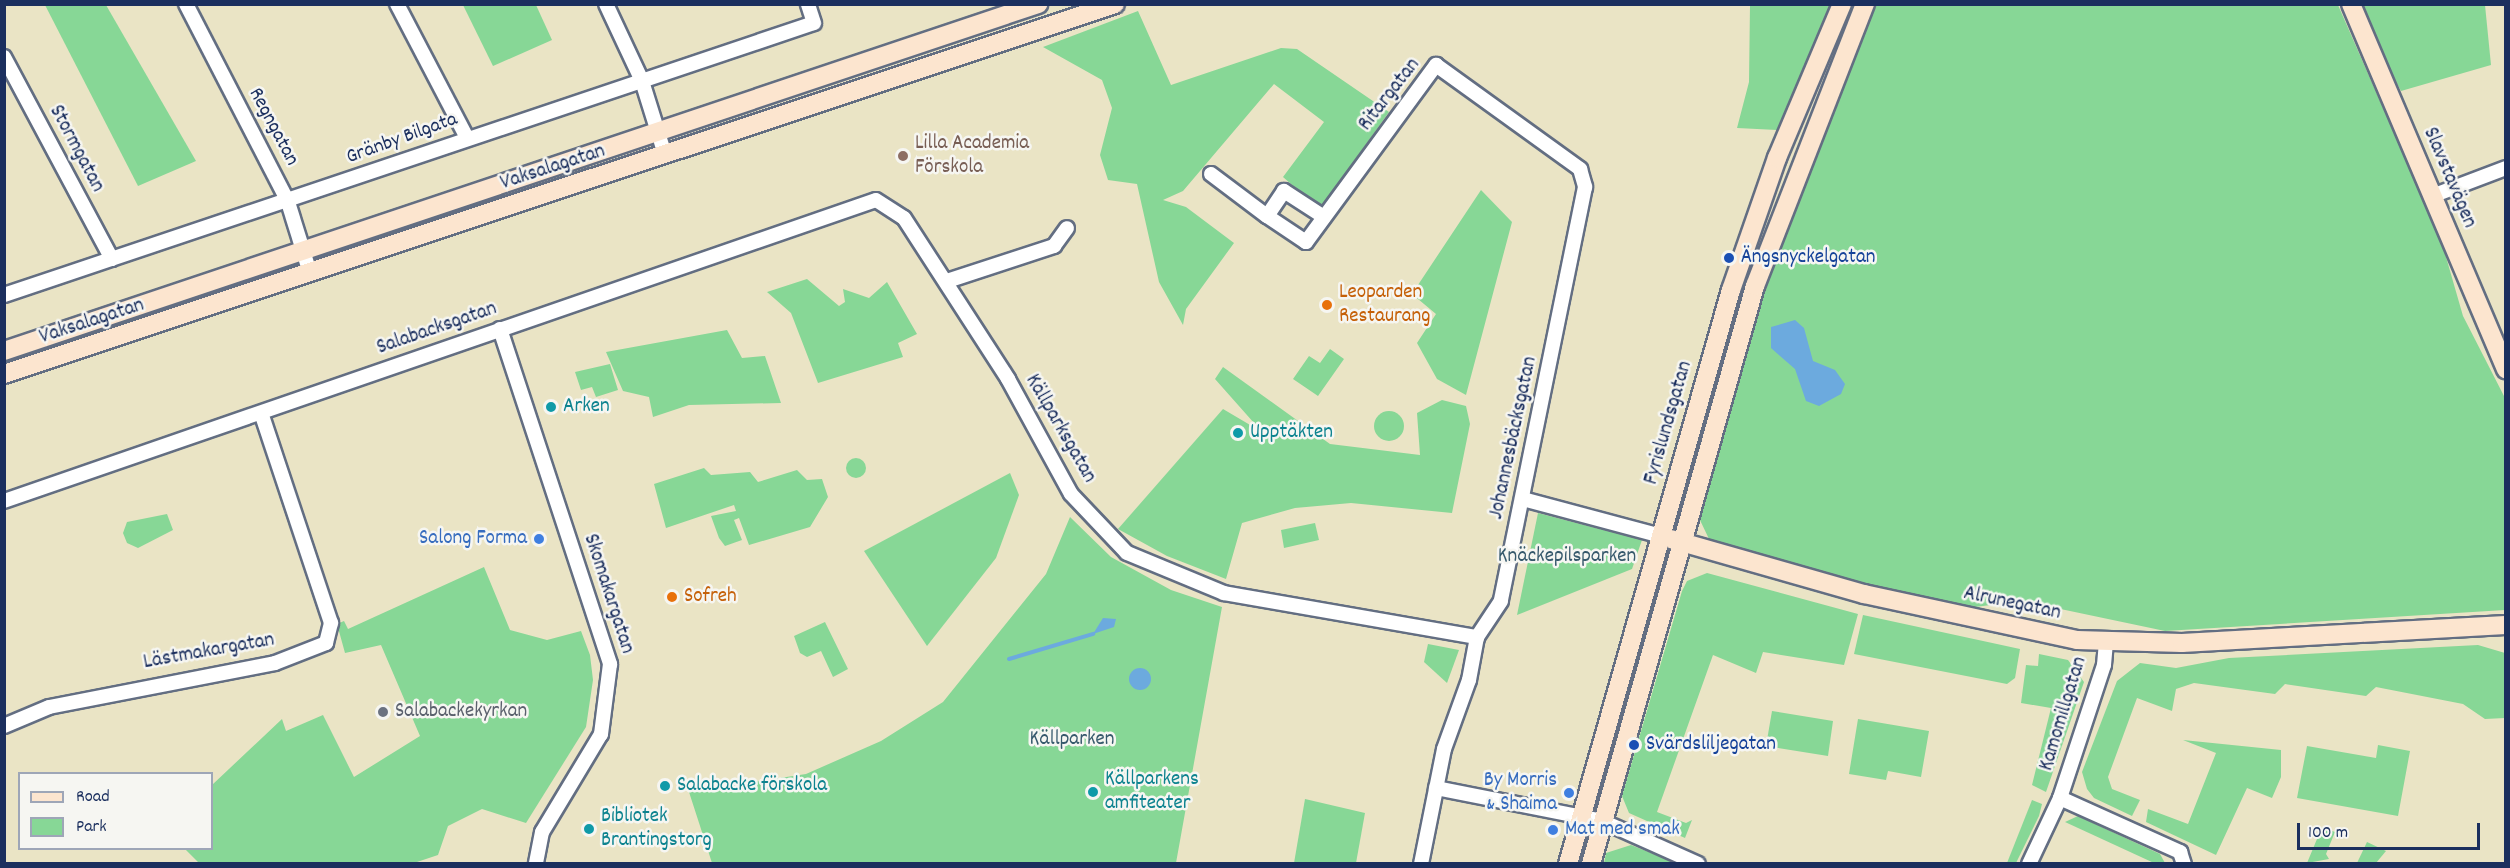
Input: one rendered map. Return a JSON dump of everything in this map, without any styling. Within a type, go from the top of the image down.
[{"type":"main road","name":"Vaksalagatan","points":[[4,351],[1038,4]]},
{"type":"main road","name":"Vaksalagatan","points":[[4,374],[1115,4]]},
{"type":"main road","name":"Fyrislundsgatan","points":[[1568,864],[1580,815],[1736,275],[1777,158],[1842,4]]},
{"type":"main road","points":[[1591,864],[1756,284],[1865,4]]},
{"type":"main road","name":"Slavstavägen","points":[[2351,4],[2505,370]]},
{"type":"main road","name":"Alrunegatan","points":[[1660,536],[1864,594],[2106,642],[2505,625]]},
{"type":"street","name":"Regngatan","points":[[186,4],[288,202],[310,273]]},
{"type":"street","points":[[397,4],[467,138]]},
{"type":"street","points":[[606,4],[642,81],[665,155]]},
{"type":"street","name":"Gränby Bilgata","points":[[4,295],[288,202],[467,138],[814,23],[808,4]]},
{"type":"street","name":"Stormgatan","points":[[4,57],[112,259]]},
{"type":"street","name":"Ritargatan","points":[[1211,174],[1306,242],[1436,65],[1580,169],[1585,187]]},
{"type":"street","points":[[2432,196],[2505,168]]},
{"type":"street","name":"Johannesbäcksgatan","points":[[1421,864],[1436,788],[1477,637],[1501,601],[1585,187]]},
{"type":"street","points":[[1267,216],[1284,191],[1324,217]]},
{"type":"street","name":"Salabacksgatan","points":[[4,501],[862,202],[883,202]]},
{"type":"street","name":"Källparksgatan","points":[[883,202],[900,213],[947,281],[1071,494],[1127,553],[1224,593],[1477,637]]},
{"type":"street","points":[[947,281],[1054,246],[1067,228]]},
{"type":"street","name":"Skomakargatan","points":[[500,329],[610,664],[601,734],[542,832],[536,864]]},
{"type":"street","name":"Lästmakargatan","points":[[4,726],[60,704],[275,663],[326,643],[331,623],[261,412]]},
{"type":"street","name":"Alrunegatan","points":[[1523,499],[1660,536]]},
{"type":"street","name":"Kamomillgatan","points":[[2030,864],[2060,798],[2104,665],[2106,642]]},
{"type":"street","points":[[1436,788],[1602,821],[1698,864]]},
{"type":"street","name":"Kamomillgatan","points":[[2060,798],[2180,852],[2184,864]]},
{"type":"green space","points":[[45,5],[106,5],[196,161],[138,186]]},
{"type":"green space","points":[[463,5],[536,5],[552,40],[493,66]]},
{"type":"green space","points":[[1750,5],[1832,5],[1777,130],[1737,128],[1749,82]]},
{"type":"green space","points":[[1875,5],[2338,5],[2442,243],[2463,316],[2505,398],[2505,610],[2165,631],[2022,601],[1975,607],[1867,586],[1709,539],[1699,518],[1703,494],[1763,291]]},
{"type":"green space","points":[[2355,5],[2485,5],[2491,65],[2401,91]]},
{"type":"green space","points":[[1138,11],[1171,85],[1281,48],[1297,49],[1389,112],[1323,205],[1316,206],[1283,177],[1324,122],[1274,84],[1183,191],[1163,200],[1186,207],[1234,243],[1186,309],[1183,325],[1159,282],[1137,184],[1108,180],[1100,155],[1112,108],[1102,80],[1043,47]]},
{"type":"green space","points":[[1481,190],[1512,222],[1466,395],[1437,379],[1417,343],[1436,314],[1412,294]]},
{"type":"green space","points":[[807,279],[839,306],[845,302],[843,289],[869,298],[887,282],[917,334],[898,343],[903,357],[818,383],[791,313],[767,292]]},
{"type":"green space","points":[[727,330],[742,358],[765,356],[781,403],[689,405],[653,417],[649,397],[623,391],[606,352]]},
{"type":"green space","points":[[1330,349],[1344,359],[1318,396],[1293,379],[1309,356],[1320,363]]},
{"type":"green space","points":[[610,364],[618,390],[596,397],[592,387],[581,390],[575,372]]},
{"type":"green space","points":[[1223,367],[1330,444],[1420,455],[1417,413],[1442,400],[1466,406],[1470,424],[1452,513],[1351,503],[1295,508],[1242,523],[1226,579],[1167,556],[1118,529],[1223,409],[1262,432],[1215,379]]},
{"type":"green space","points":[[1389,411],[1400,415],[1404,426],[1400,437],[1389,441],[1378,437],[1374,426],[1378,415]]},
{"type":"green space","points":[[852,458],[860,458],[866,464],[866,472],[860,478],[852,478],[846,472],[846,464]]},
{"type":"green space","points":[[704,468],[711,475],[750,472],[758,482],[797,470],[807,480],[822,479],[828,497],[810,527],[749,545],[739,518],[734,520],[742,540],[725,546],[719,538],[711,516],[736,511],[734,505],[666,528],[654,484]]},
{"type":"green space","points":[[1010,473],[1019,495],[996,558],[927,646],[864,551]]},
{"type":"green space","name":"Knäckepilsparken","points":[[1538,513],[1642,540],[1632,569],[1517,615]]},
{"type":"green space","points":[[167,514],[173,530],[138,548],[127,543],[123,533],[127,522]]},
{"type":"green space","name":"Källparken","points":[[1070,517],[1111,557],[1171,590],[1222,607],[1176,863],[712,863],[689,792],[806,774],[881,741],[943,702],[1046,574]]},
{"type":"green space","points":[[1315,523],[1319,540],[1284,548],[1281,530]]},
{"type":"green space","points":[[484,567],[510,630],[547,640],[581,631],[590,655],[593,680],[586,727],[526,823],[482,809],[448,826],[438,855],[414,863],[199,863],[186,850],[213,850],[213,784],[282,719],[286,731],[323,715],[354,777],[420,736],[381,645],[345,653],[337,624],[344,621],[348,629]]},
{"type":"green space","points":[[1707,573],[1858,614],[1844,665],[1763,652],[1756,673],[1713,655],[1657,812],[1686,823],[1692,820],[1685,838],[1629,813],[1622,796],[1682,591],[1687,581]]},
{"type":"green space","points":[[1863,615],[2020,649],[2015,678],[2007,684],[1854,654]]},
{"type":"green space","points":[[825,622],[848,669],[833,677],[821,651],[807,657],[800,653],[794,636]]},
{"type":"green space","points":[[1428,644],[1459,650],[1447,683],[1424,662]]},
{"type":"green space","points":[[2478,645],[2505,653],[2505,718],[2485,719],[2463,704],[2376,687],[2366,696],[2285,684],[2275,694],[2194,683],[2176,689],[2172,711],[2137,698],[2108,777],[2112,789],[2140,800],[2132,816],[2094,798],[2087,789],[2082,772],[2117,681],[2140,663],[2176,668],[2229,658]]},
{"type":"green space","points":[[2039,654],[2068,660],[2084,682],[2046,792],[2032,785],[2051,708],[2021,703],[2026,665],[2038,666]]},
{"type":"green space","points":[[1772,711],[1833,721],[1828,756],[1766,746]]},
{"type":"green space","points":[[1858,719],[1929,731],[1921,777],[1888,771],[1886,780],[1849,774]]},
{"type":"green space","points":[[2183,740],[2281,750],[2281,777],[2272,798],[2247,788],[2216,855],[2146,822],[2148,809],[2188,824],[2216,753]]},
{"type":"green space","points":[[2378,745],[2410,751],[2398,816],[2297,798],[2307,746],[2376,758]]},
{"type":"green space","points":[[1305,799],[1365,813],[1356,863],[1294,863]]},
{"type":"green space","points":[[2032,800],[2042,804],[2039,816],[2016,863],[2007,863]]},
{"type":"green space","points":[[2078,816],[2160,854],[2165,863],[2154,863],[2065,822]]},
{"type":"green space","points":[[2322,827],[2335,832],[2326,854],[2329,859],[2307,863]]},
{"type":"green space","points":[[2367,842],[2386,851],[2376,863],[2357,863]]},
{"type":"green space","points":[[1631,845],[1676,863],[1604,863],[1606,853]]},
{"type":"water","points":[[1795,320],[1804,328],[1813,361],[1835,370],[1845,384],[1841,394],[1819,406],[1806,401],[1795,369],[1771,348],[1771,327]]},
{"type":"water","points":[[1103,618],[1116,619],[1114,627],[1093,634]]},
{"type":"water","points":[[1140,668],[1148,671],[1151,679],[1148,687],[1140,690],[1132,687],[1129,679],[1132,671]]},
{"type":"waterway","points":[[1009,659],[1093,634]]},
{"type":"place","name":"Lilla Academia Förskola","points":[[903,156]]},
{"type":"place","name":"Ängsnyckelgatan","points":[[1729,258]]},
{"type":"place","name":"Leoparden Restaurang","points":[[1327,305]]},
{"type":"place","name":"Arken","points":[[551,407]]},
{"type":"place","name":"Upptäkten","points":[[1238,433]]},
{"type":"place","name":"Salong Forma","points":[[539,539]]},
{"type":"place","name":"Sofreh","points":[[672,597]]},
{"type":"place","name":"Salabackekyrkan","points":[[383,712]]},
{"type":"place","name":"Svärdsliljegatan","points":[[1634,745]]},
{"type":"place","name":"Salabacke förskola","points":[[665,786]]},
{"type":"place","name":"Källparkens amfiteater","points":[[1093,792]]},
{"type":"place","name":"By Morris & Shaima","points":[[1569,793]]},
{"type":"place","name":"Bibliotek Brantingstorg","points":[[589,829]]},
{"type":"place","name":"Mat med smak","points":[[1553,830]]}]
